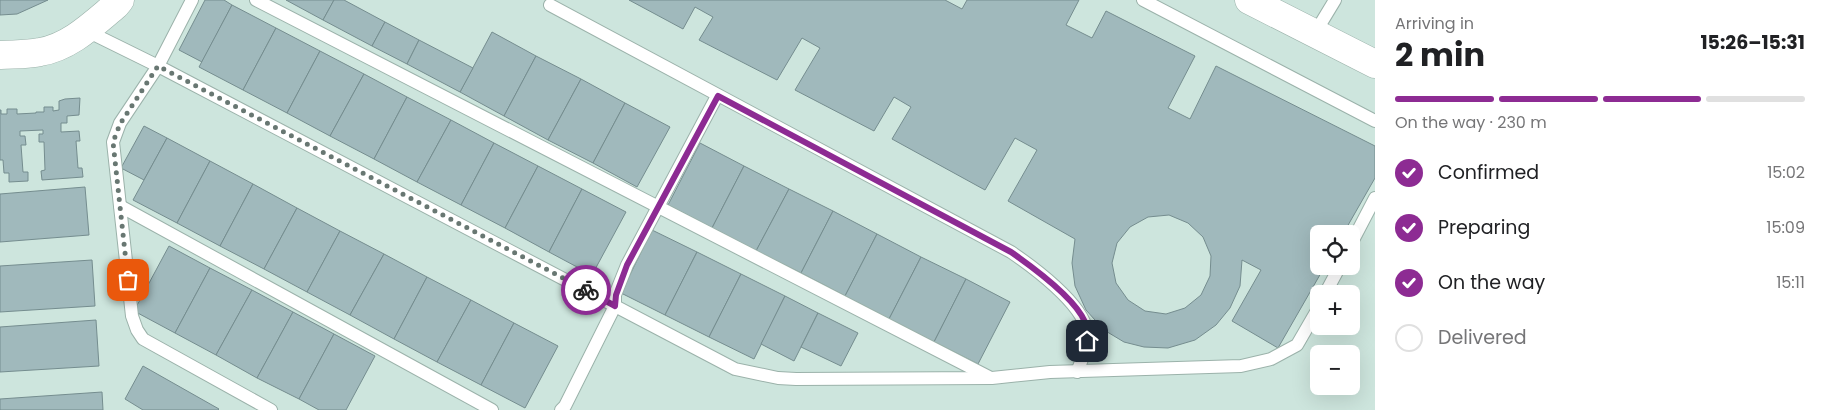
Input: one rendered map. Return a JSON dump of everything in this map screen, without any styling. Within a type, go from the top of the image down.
[{"type":"street","points":[[0,54],[40,52],[66,43],[85,30],[120,0]]},
{"type":"street","points":[[1248,0],[1375,64]]},
{"type":"lane","points":[[192,0],[158,66],[120,124],[113,142],[132,316],[143,339],[271,410]]},
{"type":"lane","points":[[256,0],[992,378]]},
{"type":"lane","points":[[1143,0],[1375,121]]},
{"type":"lane","points":[[1315,33],[1335,0]]},
{"type":"lane","points":[[550,5],[1011,252],[1037,270],[1078,311],[1084,322],[1087,341],[1077,372]]},
{"type":"lane","points":[[85,30],[158,66],[735,369],[778,378],[992,378],[1077,372],[1241,366],[1271,358],[1297,345],[1310,323]]},
{"type":"lane","points":[[561,410],[565,406],[615,306],[616,295],[622,276],[718,96]]},
{"type":"lane","points":[[1360,227],[1375,198]]},
{"type":"lane","points":[[120,206],[492,410]]},
{"type":"building","points":[[0,0],[48,0],[17,14],[0,15]]},
{"type":"building","points":[[205,0],[224,0],[232,5],[202,62],[179,50]]},
{"type":"building","points":[[286,0],[334,0],[323,20]]},
{"type":"building","points":[[334,0],[344,0],[385,22],[372,46],[323,20]]},
{"type":"building","points":[[629,0],[945,0],[962,9],[967,0],[1079,0],[1066,25],[1092,38],[1106,11],[1195,56],[1168,108],[1190,119],[1216,66],[1375,146],[1375,178],[1348,225],[1310,225],[1310,275],[1320,275],[1314,285],[1310,285],[1310,292],[1278,348],[1232,321],[1261,270],[1242,260],[1240,286],[1230,308],[1216,325],[1195,340],[1168,348],[1144,347],[1124,342],[1104,330],[1086,310],[1075,286],[1072,263],[1075,239],[1008,201],[1037,150],[1015,138],[985,190],[892,139],[911,107],[894,97],[874,131],[795,90],[820,48],[802,38],[777,80],[699,40],[713,17],[695,7],[683,29]],"holes":[[[1169,215],[1188,223],[1203,237],[1211,256],[1210,276],[1201,295],[1185,308],[1166,314],[1145,311],[1128,300],[1116,283],[1112,263],[1117,243],[1130,227],[1148,217]]]},
{"type":"building","points":[[232,5],[276,28],[243,90],[199,67]]},
{"type":"building","points":[[385,22],[419,40],[407,64],[372,46]]},
{"type":"building","points":[[276,28],[320,51],[287,113],[243,90]]},
{"type":"building","points":[[492,32],[536,56],[504,116],[460,92]]},
{"type":"building","points":[[419,40],[473,68],[460,92],[407,64]]},
{"type":"building","points":[[320,51],[364,74],[330,136],[287,113]]},
{"type":"building","points":[[536,56],[581,79],[548,140],[504,116]]},
{"type":"building","points":[[364,74],[407,97],[374,159],[330,136]]},
{"type":"building","points":[[581,79],[625,103],[593,163],[548,140]]},
{"type":"building","points":[[407,97],[451,120],[417,182],[374,159]]},
{"type":"building","points":[[80,98],[79,115],[67,116],[67,123],[61,123],[61,132],[79,131],[80,141],[76,141],[78,168],[82,168],[83,177],[42,180],[41,171],[45,170],[44,142],[39,142],[39,134],[43,134],[43,130],[20,131],[20,136],[25,136],[26,145],[21,145],[23,172],[28,172],[28,181],[9,182],[9,173],[4,173],[3,160],[0,160],[0,110],[1,114],[7,114],[7,109],[17,109],[17,114],[36,113],[44,112],[44,107],[53,107],[53,111],[59,110],[59,101]]},
{"type":"building","points":[[625,103],[670,127],[637,187],[593,163]]},
{"type":"building","points":[[451,120],[494,143],[461,205],[417,182]]},
{"type":"building","points":[[144,126],[167,138],[144,180],[121,168]]},
{"type":"building","points":[[167,138],[210,161],[177,223],[133,200]]},
{"type":"building","points":[[494,143],[538,166],[505,228],[461,205]]},
{"type":"building","points":[[700,143],[744,166],[712,228],[668,205]]},
{"type":"building","points":[[210,161],[253,184],[220,246],[177,223]]},
{"type":"building","points":[[538,166],[582,189],[549,252],[505,228]]},
{"type":"building","points":[[744,166],[789,189],[756,251],[712,228]]},
{"type":"building","points":[[253,184],[297,208],[264,269],[220,246]]},
{"type":"building","points":[[85,187],[89,235],[0,242],[0,194]]},
{"type":"building","points":[[582,189],[626,212],[592,275],[549,252]]},
{"type":"building","points":[[789,189],[833,211],[801,273],[756,251]]},
{"type":"building","points":[[297,208],[340,231],[307,292],[264,269]]},
{"type":"building","points":[[833,211],[877,234],[845,296],[801,273]]},
{"type":"building","points":[[652,230],[697,252],[665,315],[621,293]]},
{"type":"building","points":[[340,231],[384,254],[350,315],[307,292]]},
{"type":"building","points":[[877,234],[921,257],[889,319],[845,296]]},
{"type":"building","points":[[169,246],[210,268],[175,333],[134,311]]},
{"type":"building","points":[[697,252],[741,274],[709,337],[665,315]]},
{"type":"building","points":[[384,254],[427,277],[394,339],[350,315]]},
{"type":"building","points":[[921,257],[966,279],[934,342],[889,319]]},
{"type":"building","points":[[92,260],[95,306],[0,312],[0,266]]},
{"type":"building","points":[[210,268],[252,290],[216,355],[175,333]]},
{"type":"building","points":[[741,274],[785,296],[754,359],[709,337]]},
{"type":"building","points":[[427,277],[471,300],[437,362],[394,339]]},
{"type":"building","points":[[966,279],[1010,302],[978,364],[934,342]]},
{"type":"building","points":[[252,290],[293,312],[257,378],[216,355]]},
{"type":"building","points":[[785,296],[818,313],[794,361],[761,344]]},
{"type":"building","points":[[471,300],[514,323],[481,385],[437,362]]},
{"type":"building","points":[[293,312],[334,334],[299,399],[257,378]]},
{"type":"building","points":[[818,313],[858,333],[841,366],[801,347]]},
{"type":"building","points":[[96,320],[99,366],[0,372],[0,327]]},
{"type":"building","points":[[514,323],[558,346],[525,408],[481,385]]},
{"type":"building","points":[[334,334],[375,356],[346,410],[319,410],[299,399]]},
{"type":"building","points":[[143,366],[219,409],[143,410],[125,399]]},
{"type":"building","points":[[102,392],[103,410],[0,410],[0,399]]},
{"type":"way so far","points":[[128,280],[113,142],[120,124],[158,66],[586,290]]},
{"type":"route","points":[[586,290],[615,306],[616,295],[627,265],[718,96],[1011,252],[1037,270],[1078,311],[1084,322],[1087,341]]}]
